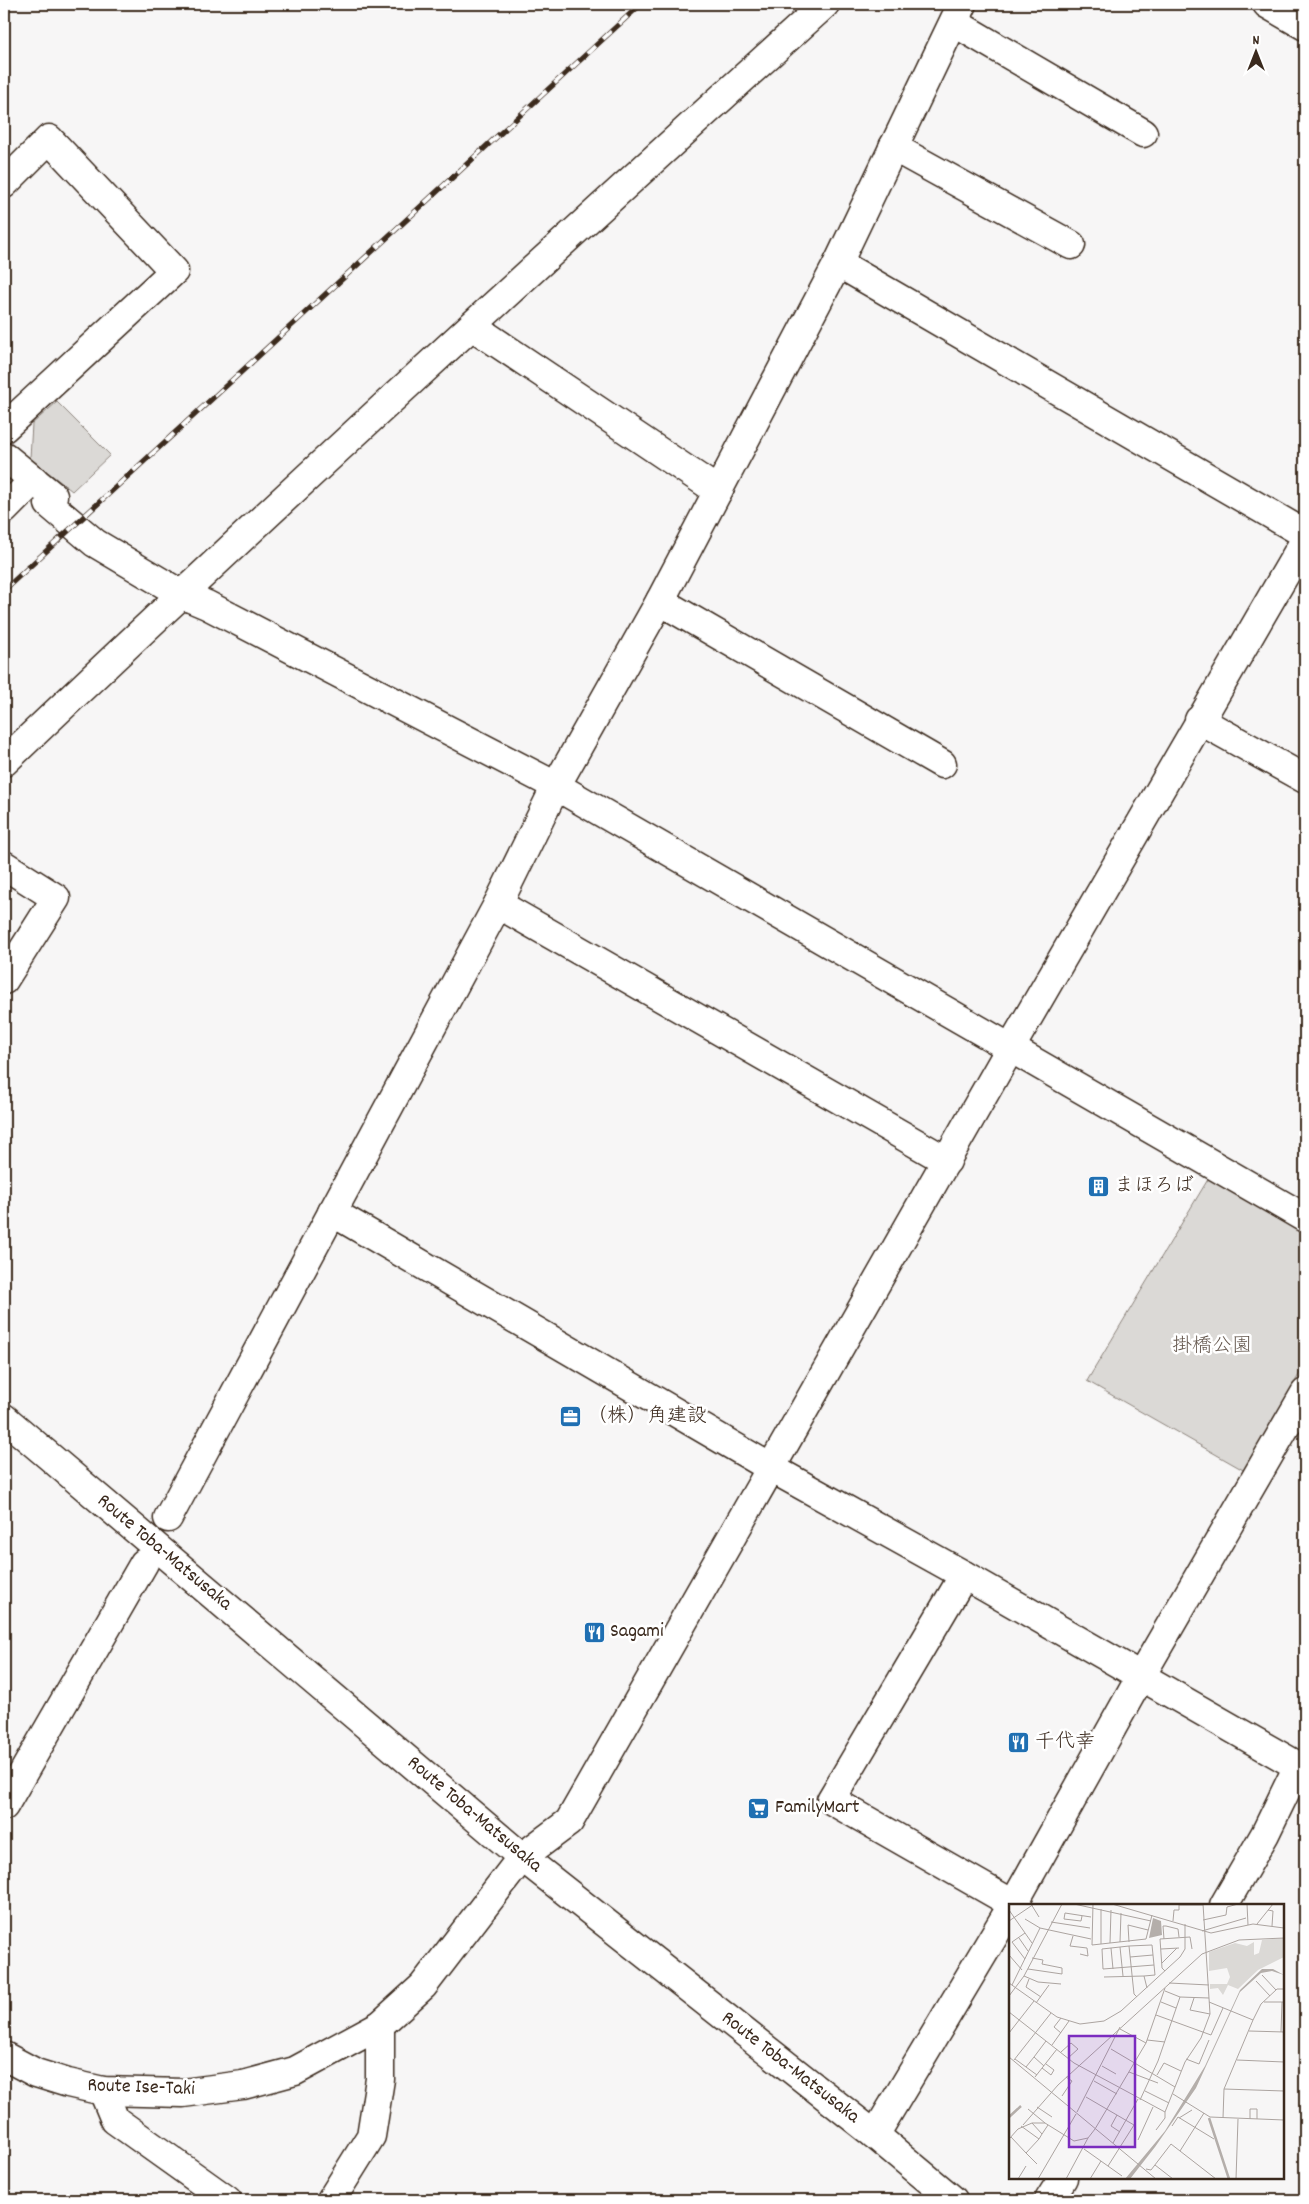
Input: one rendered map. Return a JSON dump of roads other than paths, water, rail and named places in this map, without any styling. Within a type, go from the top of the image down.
[{"type":"street","points":[[4,762],[181,594],[825,4]]},
{"type":"street","points":[[1267,4],[1305,26]]},
{"type":"street","points":[[168,1518],[498,904],[556,786],[660,602],[838,263],[892,147],[959,14],[1143,133]]},
{"type":"street","points":[[4,184],[49,139],[174,271],[4,428]]},
{"type":"street","points":[[892,147],[1071,245]]},
{"type":"street","points":[[838,263],[1305,534]]},
{"type":"street","points":[[472,326],[718,491]]},
{"type":"street","points":[[4,456],[53,496],[49,504],[95,543],[181,594],[208,605],[556,786],[1305,1218]]},
{"type":"street","points":[[4,510],[34,480]]},
{"type":"street","name":"Route Ise-Taki","points":[[4,2056],[36,2073],[103,2091],[183,2093],[243,2085],[295,2071],[380,2025],[423,1986],[522,1857],[569,1822],[1011,1047],[1305,540]]},
{"type":"street","points":[[660,602],[942,764]]},
{"type":"street","points":[[1200,720],[1305,779]]},
{"type":"street","points":[[4,865],[56,898],[4,980]]},
{"type":"street","points":[[498,904],[947,1161]]},
{"type":"street","points":[[332,1212],[771,1468],[964,1575],[1302,1768],[1225,1904]]},
{"type":"street","points":[[1013,1904],[1141,1676],[1305,1393]]},
{"type":"street","name":"Route Toba-Matsusaka","points":[[4,1418],[522,1857],[875,2135],[953,2200]]},
{"type":"street","points":[[4,1806],[144,1563]]},
{"type":"street","points":[[964,1575],[831,1800],[1009,1904]]},
{"type":"street","points":[[875,2135],[1009,1911]]},
{"type":"street","points":[[330,2200],[371,2136],[380,2078],[380,2025]]},
{"type":"street","points":[[103,2091],[115,2120],[226,2200]]},
{"type":"street","points":[[1049,2200],[1062,2179]]},
{"type":"railway","points":[[4,590],[641,4]]},
{"type":"place","name":"まほろば","points":[[1098,1187]]},
{"type":"place","name":"（株）角建設","points":[[571,1417]]},
{"type":"place","name":"Sagami","points":[[594,1632]]},
{"type":"place","name":"千代幸","points":[[1019,1743]]},
{"type":"place","name":"FamilyMart","points":[[759,1808]]},
{"type":"park label","name":"掛橋公園","points":[[1212,1347]]}]
